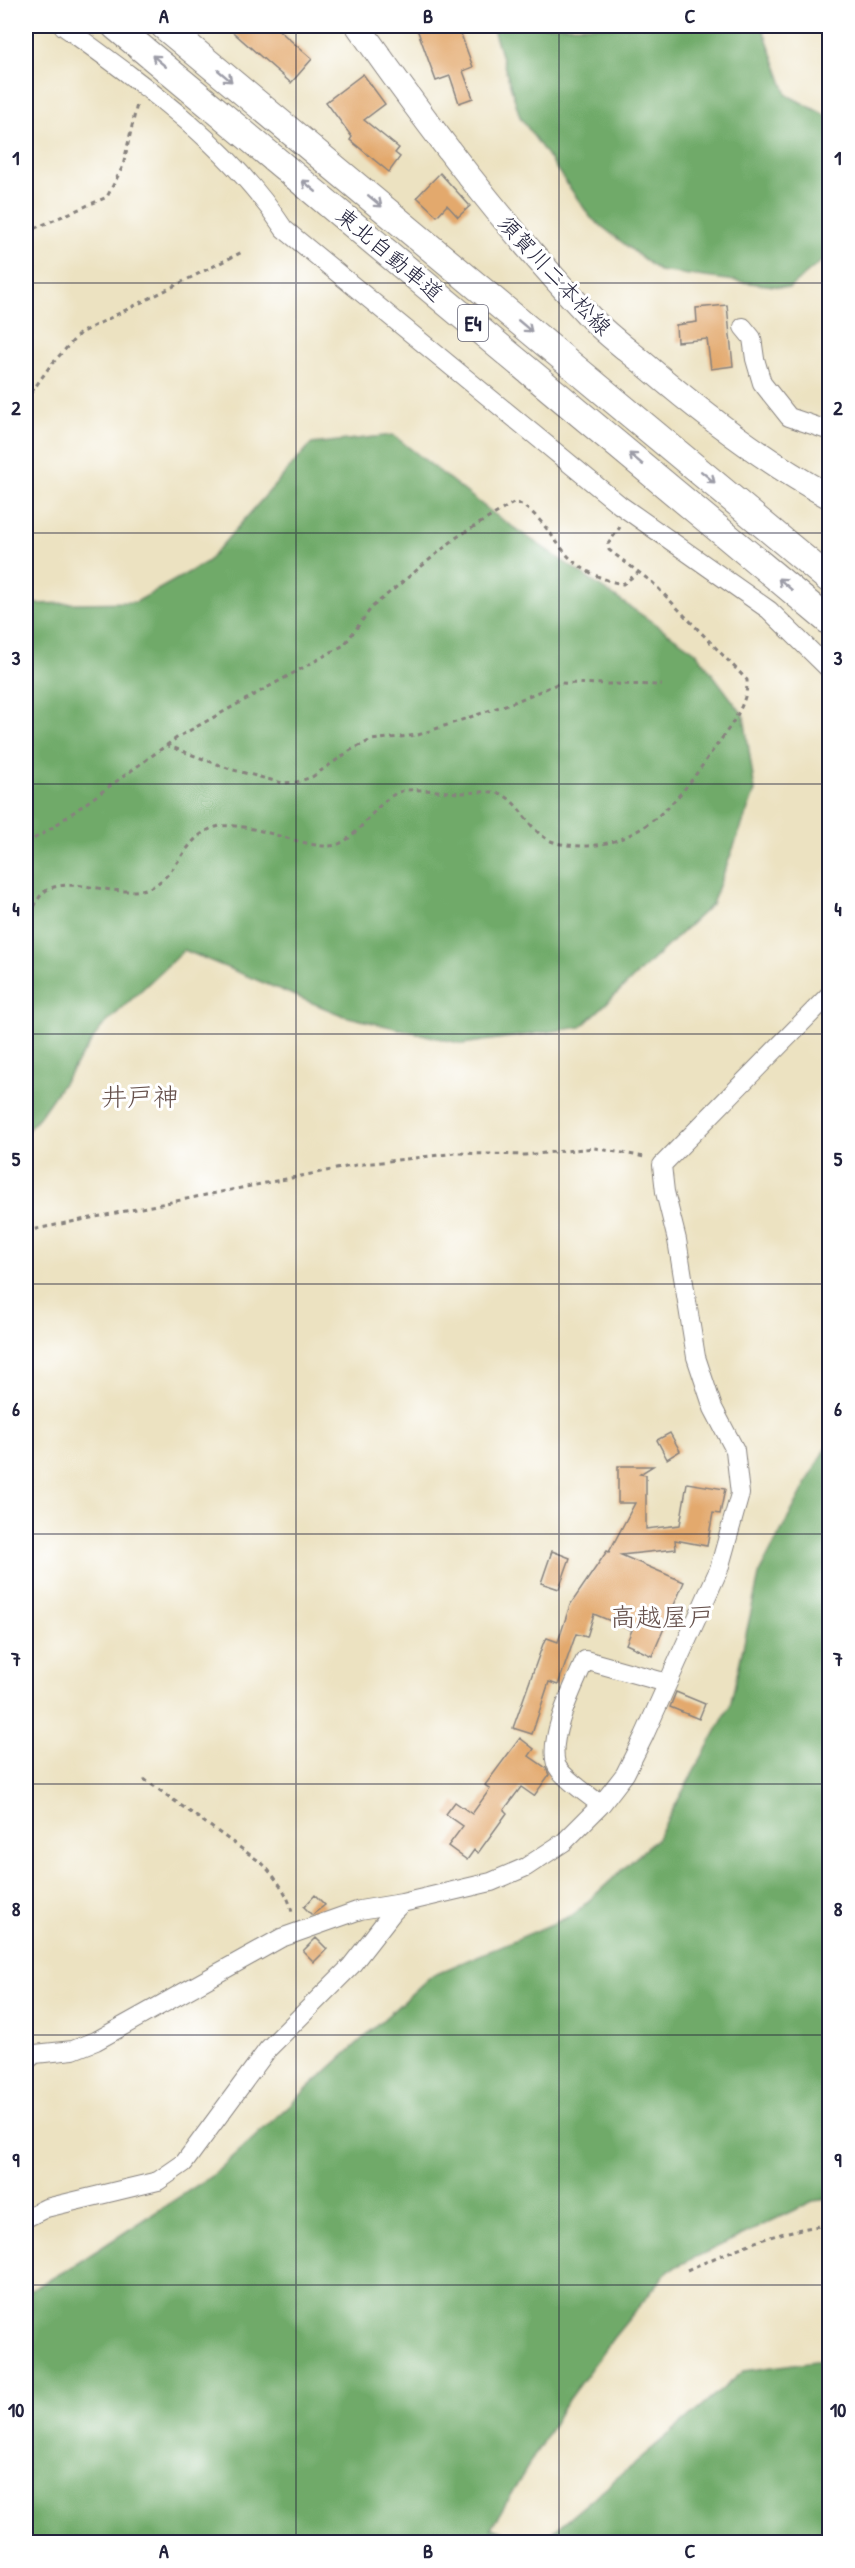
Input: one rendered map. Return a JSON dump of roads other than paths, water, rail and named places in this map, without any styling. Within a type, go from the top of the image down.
[{"type":"highway","name":"東北自動車道","points":[[116,26],[830,622]]},
{"type":"highway","name":"東北自動車道","points":[[164,26],[830,580]]},
{"type":"main road","name":"須賀川二本松線","points":[[357,26],[425,121],[487,201],[592,319],[708,418],[797,479],[830,496]]},
{"type":"street","points":[[63,26],[186,120],[245,177],[284,229],[632,514],[769,610],[830,670]]},
{"type":"street","points":[[743,327],[752,338],[754,359],[762,383],[789,417],[830,431]]},
{"type":"street","points":[[26,2061],[35,2054],[73,2050],[96,2041],[197,1983],[293,1934],[360,1910],[402,1903],[491,1882],[526,1868],[564,1842],[601,1805],[626,1774],[718,1569],[740,1494],[735,1450],[713,1408],[696,1357],[662,1165],[830,994]]},
{"type":"street","points":[[601,1805],[562,1773],[556,1764],[556,1742],[564,1712],[585,1660],[667,1683]]},
{"type":"street","points":[[26,2218],[46,2208],[158,2181],[171,2174],[184,2163],[268,2049],[291,2023],[351,1966],[402,1903]]},
{"type":"district","name":"井戸神","points":[[140,1096]]},
{"type":"district","name":"高越屋戸","points":[[662,1616]]}]
